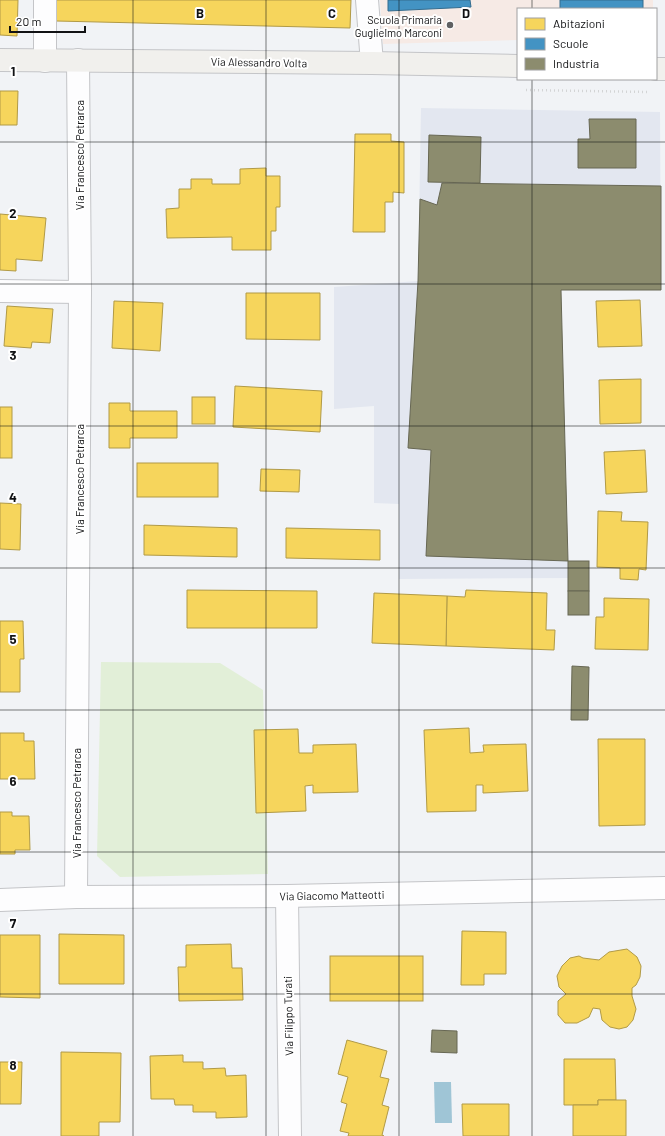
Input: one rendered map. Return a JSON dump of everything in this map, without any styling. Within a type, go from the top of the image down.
[{"type":"street","points":[[45,61],[46,0]]},
{"type":"street","points":[[367,0],[372,63]]},
{"type":"street","name":"Via Alessandro Volta","points":[[0,60],[372,63],[517,66]]},
{"type":"street","name":"Via Francesco Petrarca","points":[[76,897],[80,292],[78,60]]},
{"type":"street","points":[[0,291],[80,292]]},
{"type":"street","name":"Via Giacomo Matteotti","points":[[0,900],[76,897],[287,896],[665,888]]},
{"type":"street","name":"Via Filippo Turati","points":[[287,896],[290,1136]]},
{"type":"shaded area","name":"Scuola Primaria Guglielmo Marconi","points":[[380,0],[653,0],[653,8],[517,8],[517,40],[383,44]]},
{"type":"shaded area","points":[[421,108],[660,112],[661,290],[561,290],[568,578],[399,579],[399,504],[374,503],[374,406],[334,409],[334,287],[418,281]]},
{"type":"green space","points":[[101,662],[220,663],[263,690],[268,874],[120,877],[97,856]]},
{"type":"water","points":[[434,1082],[451,1082],[452,1123],[435,1123]]},
{"type":"building: Abitazioni","points":[[0,0],[18,0],[17,36],[0,35]]},
{"type":"building: Abitazioni","points":[[56,0],[351,0],[350,28],[56,21]]},
{"type":"building: Abitazioni","points":[[0,91],[18,91],[17,125],[0,125]]},
{"type":"building: Abitazioni","points":[[355,134],[391,134],[391,141],[404,142],[404,193],[393,192],[393,202],[385,202],[385,232],[353,232]]},
{"type":"building: Abitazioni","points":[[266,168],[266,176],[280,176],[280,207],[276,207],[276,231],[271,231],[271,250],[232,250],[232,237],[167,238],[166,209],[179,208],[179,189],[191,189],[191,179],[212,179],[212,184],[240,184],[240,169]]},
{"type":"building: Abitazioni","points":[[0,214],[46,218],[42,261],[16,259],[16,271],[0,270]]},
{"type":"building: Abitazioni","points":[[246,293],[320,293],[320,340],[246,339]]},
{"type":"building: Abitazioni","points":[[640,300],[642,346],[598,347],[596,301]]},
{"type":"building: Abitazioni","points":[[114,301],[163,303],[160,351],[112,348]]},
{"type":"building: Abitazioni","points":[[7,306],[53,309],[50,343],[32,342],[31,348],[4,346]]},
{"type":"building: Abitazioni","points":[[641,379],[641,423],[600,424],[599,380]]},
{"type":"building: Abitazioni","points":[[235,386],[322,391],[320,432],[233,427]]},
{"type":"building: Abitazioni","points":[[192,397],[215,397],[215,424],[192,424]]},
{"type":"building: Abitazioni","points":[[109,403],[130,403],[130,411],[177,411],[177,438],[130,438],[130,448],[109,448]]},
{"type":"building: Abitazioni","points":[[0,407],[12,407],[12,458],[0,458]]},
{"type":"building: Abitazioni","points":[[645,450],[647,492],[606,494],[604,452]]},
{"type":"building: Abitazioni","points":[[137,463],[218,463],[218,497],[137,497]]},
{"type":"building: Abitazioni","points":[[261,469],[300,470],[299,492],[260,491]]},
{"type":"building: Abitazioni","points":[[0,503],[21,504],[20,550],[0,549]]},
{"type":"building: Abitazioni","points":[[598,511],[622,512],[621,521],[648,522],[646,570],[639,569],[638,580],[620,579],[620,568],[597,567]]},
{"type":"building: Abitazioni","points":[[144,525],[237,528],[237,557],[144,555]]},
{"type":"building: Abitazioni","points":[[286,528],[380,530],[380,560],[286,558]]},
{"type":"building: Abitazioni","points":[[187,590],[317,591],[317,628],[187,628]]},
{"type":"building: Abitazioni","points":[[466,590],[547,593],[546,630],[555,630],[554,650],[446,646],[447,596],[465,597]]},
{"type":"building: Abitazioni","points":[[374,593],[447,596],[446,646],[372,643]]},
{"type":"building: Abitazioni","points":[[604,598],[649,599],[648,650],[595,649],[596,617],[604,617]]},
{"type":"building: Abitazioni","points":[[0,621],[23,621],[24,659],[20,659],[20,692],[0,692]]},
{"type":"building: Abitazioni","points":[[469,728],[470,753],[484,752],[483,745],[526,744],[528,791],[483,793],[483,785],[476,785],[476,811],[427,812],[424,730]]},
{"type":"building: Abitazioni","points":[[298,729],[299,753],[313,753],[313,745],[356,744],[358,792],[313,793],[313,785],[305,786],[306,811],[256,813],[254,730]]},
{"type":"building: Abitazioni","points":[[0,733],[24,733],[24,741],[34,741],[35,779],[0,779]]},
{"type":"building: Abitazioni","points":[[598,739],[645,739],[645,825],[599,826]]},
{"type":"building: Abitazioni","points":[[0,812],[12,812],[12,816],[29,816],[30,850],[15,850],[15,854],[0,854]]},
{"type":"building: Abitazioni","points":[[462,931],[506,932],[506,974],[484,974],[484,985],[461,985]]},
{"type":"building: Abitazioni","points":[[59,934],[124,935],[124,984],[59,984]]},
{"type":"building: Abitazioni","points":[[0,935],[40,935],[40,998],[0,997]]},
{"type":"building: Abitazioni","points":[[231,944],[232,968],[242,968],[243,1000],[179,1001],[178,967],[186,967],[186,945]]},
{"type":"building: Abitazioni","points":[[627,949],[637,957],[641,966],[640,977],[636,985],[632,988],[632,996],[636,1009],[633,1020],[627,1027],[619,1029],[610,1027],[602,1020],[600,1009],[593,1008],[589,1017],[577,1023],[565,1023],[558,1015],[558,1001],[566,994],[559,987],[557,976],[562,966],[570,958],[579,956],[599,960],[609,952]]},
{"type":"building: Abitazioni","points":[[330,956],[423,956],[423,1001],[330,1001]]},
{"type":"building: Abitazioni","points":[[347,1040],[387,1051],[380,1077],[389,1079],[382,1105],[389,1107],[382,1135],[384,1136],[348,1136],[349,1133],[340,1131],[347,1104],[341,1102],[348,1077],[338,1074]]},
{"type":"building: Abitazioni","points":[[61,1052],[121,1053],[120,1122],[99,1122],[99,1136],[61,1136]]},
{"type":"building: Abitazioni","points":[[183,1055],[183,1062],[203,1062],[203,1069],[225,1068],[226,1076],[246,1075],[247,1117],[216,1118],[216,1112],[193,1112],[193,1105],[175,1105],[174,1099],[151,1099],[150,1056]]},
{"type":"building: Abitazioni","points":[[564,1059],[615,1059],[616,1100],[598,1100],[598,1105],[564,1105]]},
{"type":"building: Abitazioni","points":[[0,1062],[22,1062],[21,1104],[0,1104]]},
{"type":"building: Abitazioni","points":[[598,1100],[626,1100],[626,1136],[573,1136],[573,1105],[598,1105]]},
{"type":"building: Abitazioni","points":[[462,1104],[509,1104],[509,1136],[463,1136]]},
{"type":"building: Scuole","points":[[388,0],[470,0],[471,7],[388,11]]},
{"type":"building: Scuole","points":[[560,0],[643,0],[643,8],[560,8]]},
{"type":"building: Industria","points":[[589,119],[636,119],[636,168],[578,168],[578,139],[590,139]]},
{"type":"building: Industria","points":[[429,135],[481,137],[480,183],[428,182]]},
{"type":"building: Industria","points":[[442,183],[661,186],[661,290],[561,290],[568,561],[426,556],[431,450],[408,448],[418,281],[420,199],[437,205]]},
{"type":"building: Industria","points":[[568,561],[589,561],[589,591],[568,591]]},
{"type":"building: Industria","points":[[568,591],[589,591],[589,615],[568,615]]},
{"type":"building: Industria","points":[[572,666],[589,667],[588,720],[571,720]]},
{"type":"building: Industria","points":[[432,1030],[457,1031],[457,1053],[431,1052]]},
{"type":"place","name":"Scuola Primaria Guglielmo Marconi","points":[[450,25]]}]
